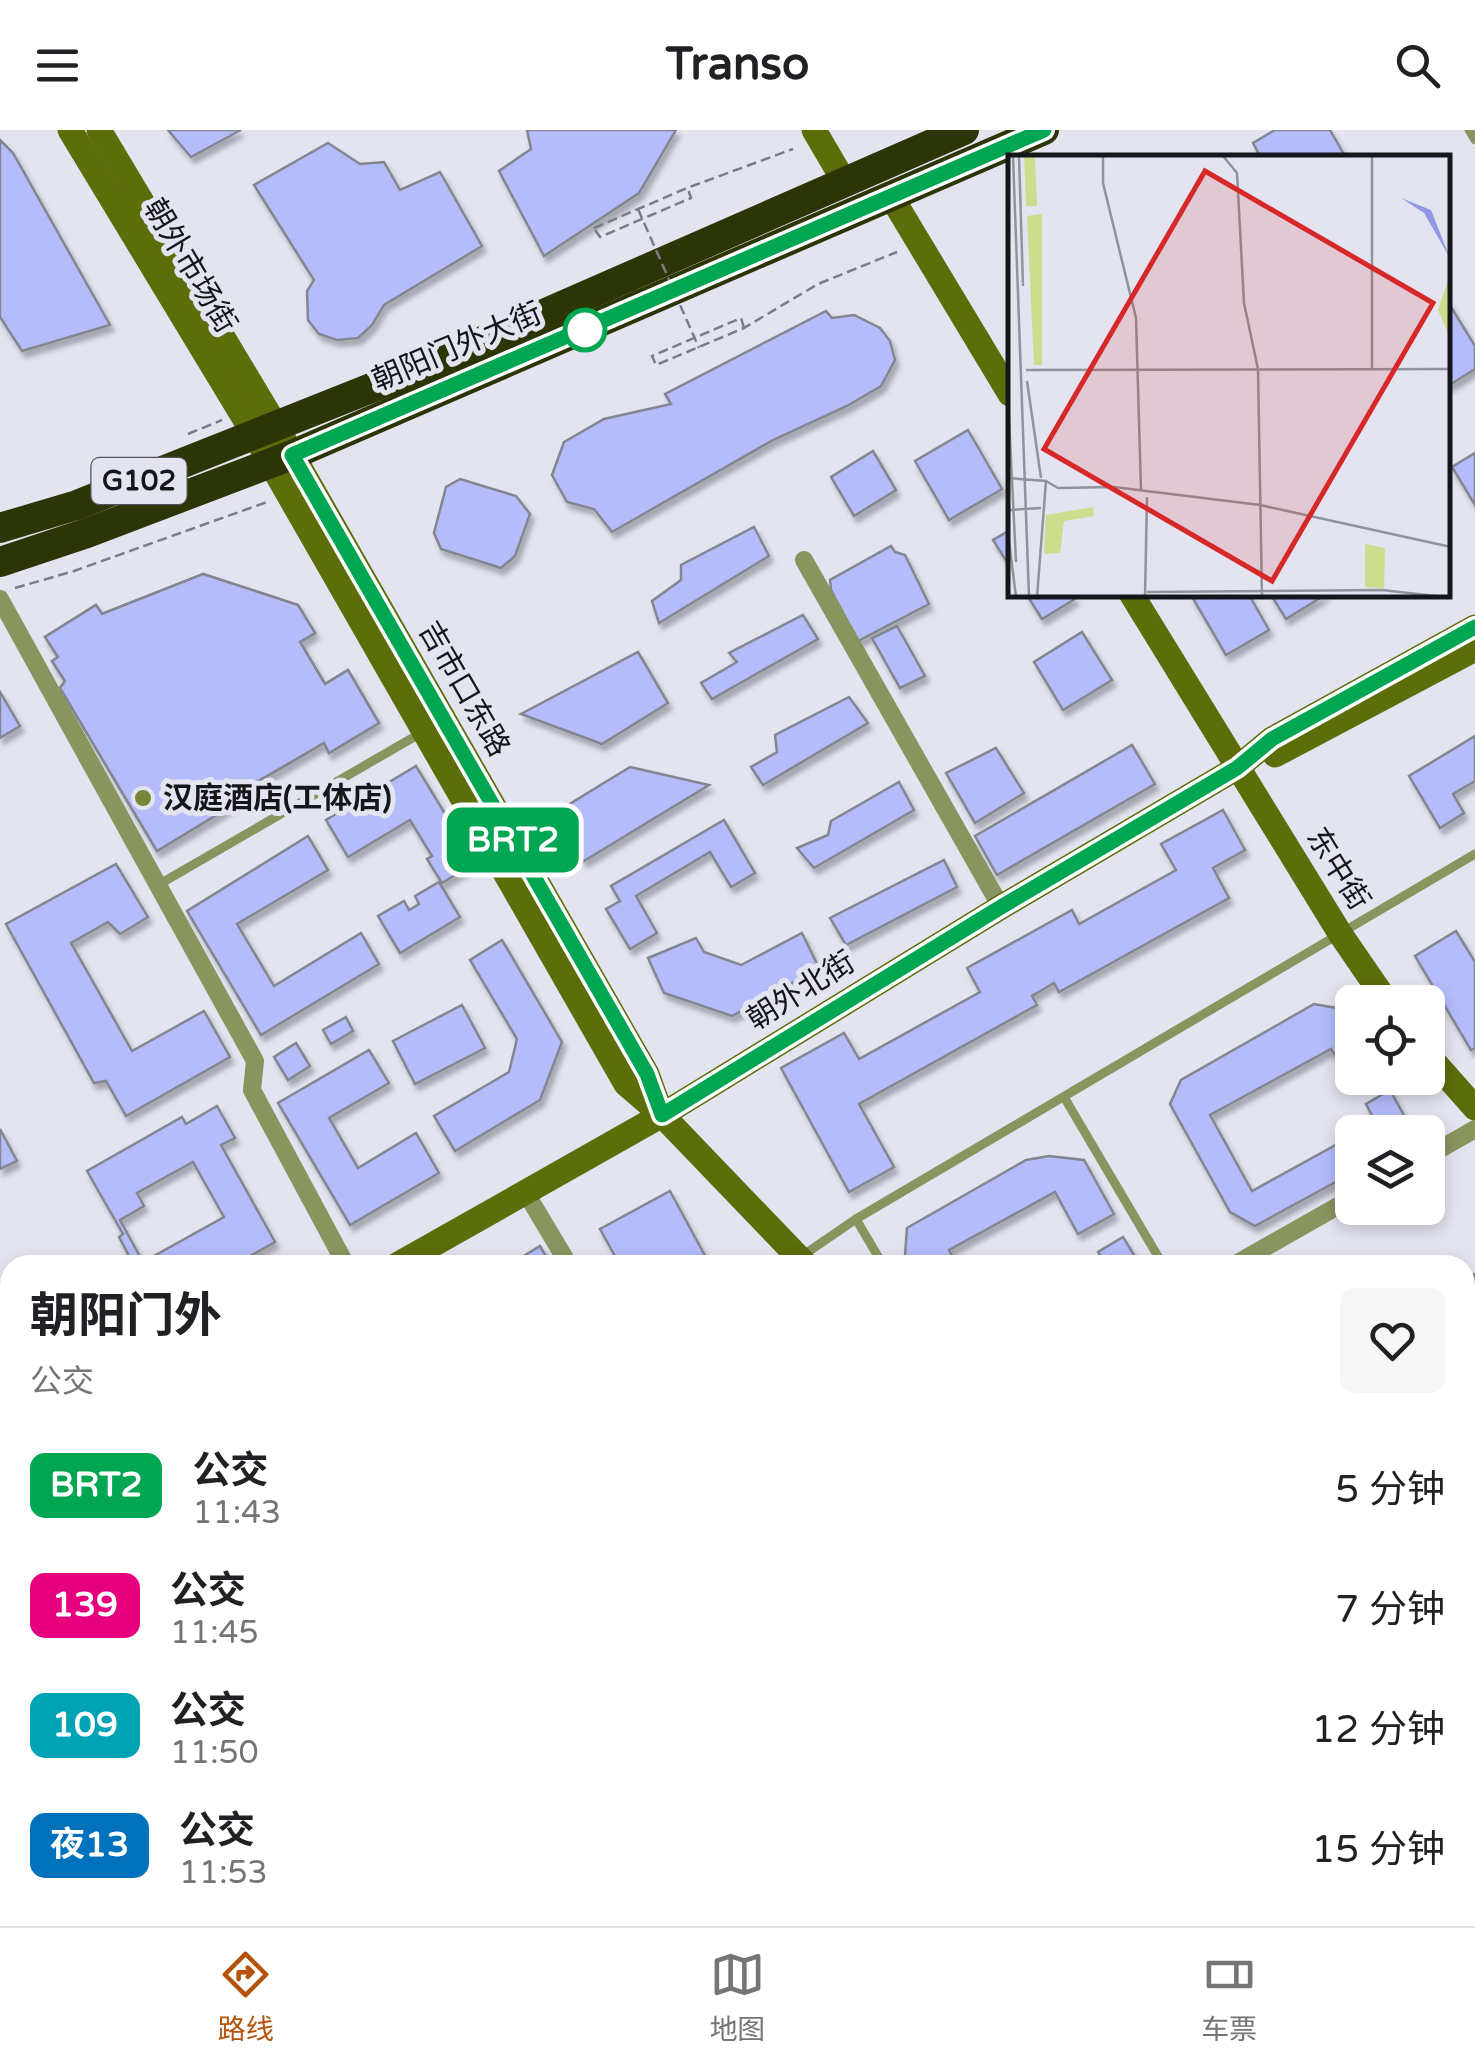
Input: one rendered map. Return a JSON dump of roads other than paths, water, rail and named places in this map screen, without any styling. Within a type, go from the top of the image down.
[{"type":"highway","name":"朝阳门外大街","points":[[0,528],[77,506],[265,431],[536,319],[964,130]]},
{"type":"highway","name":"朝阳门外大街","points":[[0,562],[281,460],[1044,130]]},
{"type":"street","name":"朝外市场街","points":[[70,130],[265,431]]},
{"type":"street","name":"朝外市场街","points":[[99,130],[265,431]]},
{"type":"street","points":[[814,130],[845,183]]},
{"type":"street","points":[[892,198],[1008,391]]},
{"type":"street","points":[[265,431],[281,460]]},
{"type":"street","name":"吉市口东路","points":[[281,460],[288,494],[626,1084],[662,1115],[791,1255]]},
{"type":"street","name":"吉市口东路","points":[[281,460],[647,1074],[662,1115]]},
{"type":"street","points":[[804,560],[1001,907]]},
{"type":"street","points":[[0,595],[255,1061],[252,1090],[341,1255]]},
{"type":"street","name":"东中街","points":[[1134,598],[1341,935],[1376,985]]},
{"type":"street","name":"朝外北街","points":[[415,1255],[662,1115],[1237,768],[1272,739],[1475,627]]},
{"type":"street","name":"朝外北街","points":[[1237,768],[1282,753],[1475,649]]},
{"type":"street","points":[[1445,1074],[1475,1108]]},
{"type":"street","points":[[1445,1146],[1475,1129]]},
{"type":"street","points":[[526,1192],[562,1255]]},
{"type":"street","points":[[1252,1255],[1335,1208]]},
{"type":"lane","points":[[1469,130],[1475,140]]},
{"type":"lane","points":[[158,885],[424,731]]},
{"type":"lane","points":[[809,1255],[856,1219],[1475,854]]},
{"type":"lane","points":[[1064,1097],[1157,1255]]},
{"type":"lane","points":[[856,1219],[877,1255]]},
{"type":"place","name":"汉庭酒店(工体店)","points":[[143,798]]}]
